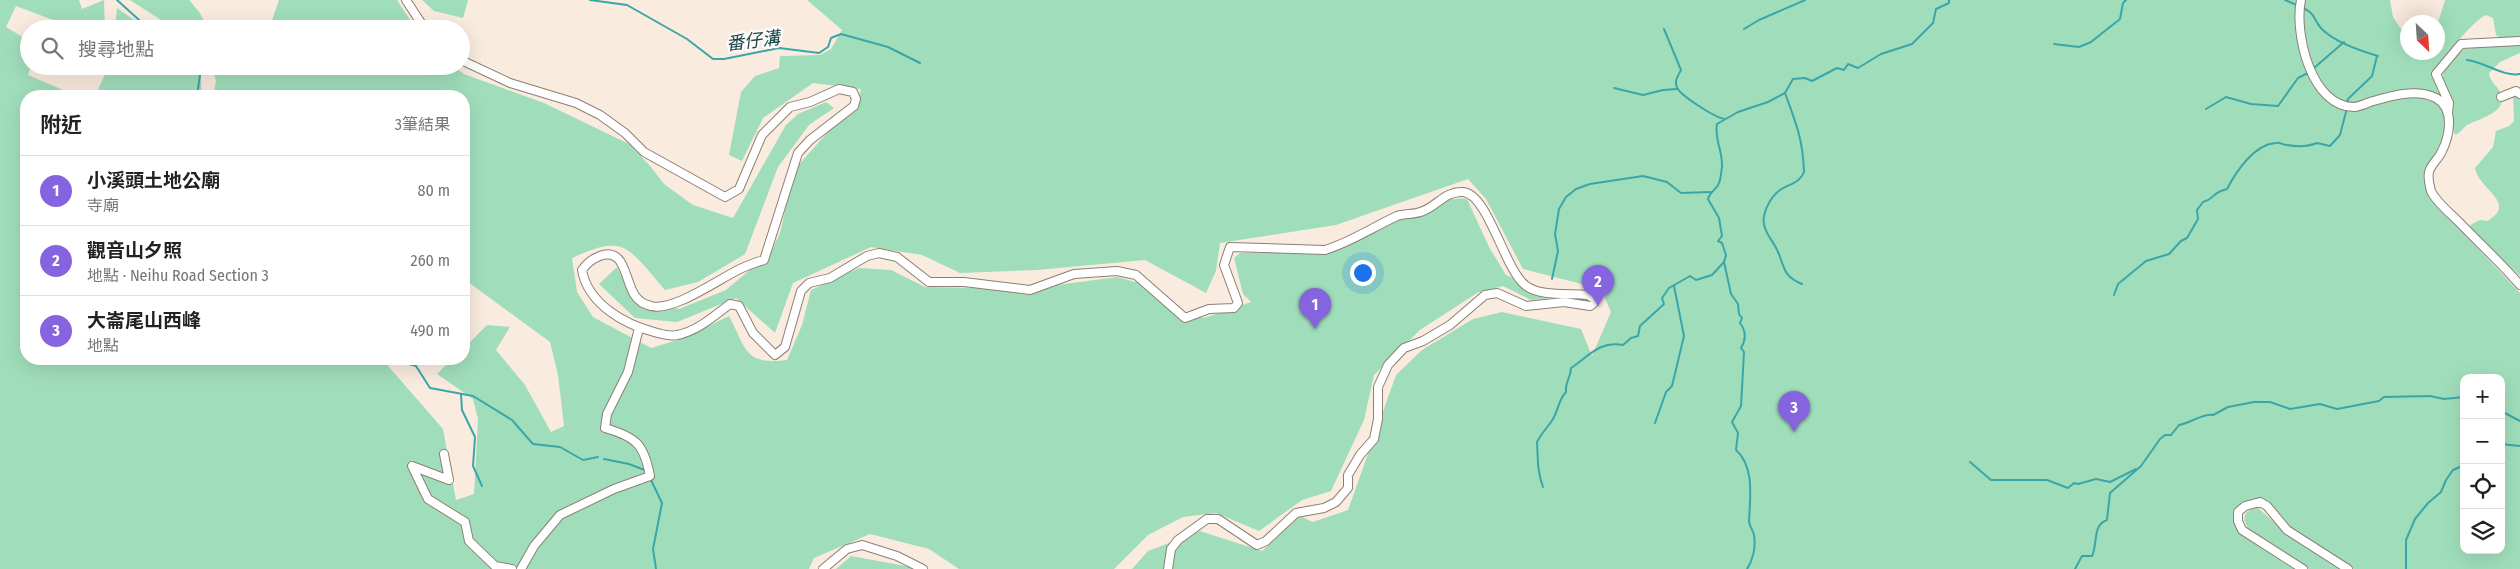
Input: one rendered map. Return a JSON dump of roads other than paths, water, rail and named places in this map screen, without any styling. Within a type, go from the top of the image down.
[{"type":"street","points":[[406,0],[419,20]]},
{"type":"street","points":[[2300,5],[2300,38],[2312,77],[2324,91],[2339,102],[2355,107],[2395,95],[2415,93],[2437,98],[2448,112]]},
{"type":"street","points":[[2520,41],[2461,44],[2436,74],[2448,103],[2449,133],[2441,152],[2429,172],[2431,192],[2520,285]]},
{"type":"street","points":[[470,64],[510,83],[576,103],[600,115],[625,133],[644,152],[726,197],[739,189],[762,134],[790,107],[810,102],[839,89],[853,92],[856,99],[854,106],[810,140],[798,153],[764,260],[742,268],[681,301],[653,307],[640,303],[633,293],[619,260],[612,256],[602,255],[589,260],[582,270],[583,278],[597,301],[622,320],[639,328],[668,336],[678,335],[706,322],[730,304],[739,306],[753,333],[775,355],[785,347],[801,291],[809,283],[830,278],[867,256],[879,253],[898,257],[929,282],[964,282],[1030,290],[1074,274],[1117,271],[1136,275],[1185,318],[1209,309],[1234,308],[1238,303],[1224,265],[1230,247],[1325,250],[1348,242],[1399,215],[1425,211],[1439,198],[1463,192],[1471,194],[1478,201],[1490,222],[1500,248],[1525,285],[1543,292],[1588,295],[1594,299],[1594,303],[1590,306],[1564,302],[1526,306],[1497,293],[1485,295],[1450,324],[1423,341],[1404,348],[1388,366],[1378,387],[1378,419],[1374,439],[1360,455],[1348,475],[1348,488],[1336,502],[1324,508],[1296,513],[1266,541],[1257,545],[1218,519],[1207,519],[1178,540],[1171,549],[1168,569]]},
{"type":"street","points":[[2501,97],[2516,91],[2520,94]]},
{"type":"street","points":[[520,569],[534,546],[560,515],[614,489],[650,476],[646,454],[628,435],[605,428],[607,414],[628,372],[639,328]]},
{"type":"street","points":[[444,454],[449,480],[412,466],[428,499],[465,522],[469,541],[495,566],[512,569]]},
{"type":"street","points":[[2303,569],[2285,556],[2249,537],[2242,530],[2238,521],[2238,512],[2245,506],[2260,502],[2268,506],[2287,530],[2348,569]]},
{"type":"street","points":[[823,569],[847,550],[862,545],[897,556],[922,569]]},
{"type":"waterway","name":"番仔溝","points":[[117,0],[139,20]]},
{"type":"waterway","name":"番仔溝","points":[[590,0],[627,5],[687,39],[713,59],[724,59],[779,48],[819,53],[828,47],[831,38],[841,34],[888,47],[920,63]]},
{"type":"waterway","points":[[1744,29],[1759,20],[1805,0]]},
{"type":"waterway","points":[[1747,569],[1755,544],[1749,521],[1750,483],[1746,465],[1736,450],[1738,433],[1732,422],[1741,406],[1744,352],[1741,348],[1745,336],[1740,323],[1742,318],[1739,314],[1738,304],[1731,294],[1724,262],[1726,255],[1722,243],[1718,241],[1722,236],[1719,218],[1708,199],[1718,185],[1722,167],[1716,129],[1717,124],[1738,112],[1768,102],[1785,93],[1793,79],[1805,78],[1812,81],[1837,68],[1844,70],[1848,64],[1858,68],[1881,54],[1912,44],[1933,23],[1936,9],[1949,3],[1949,0]]},
{"type":"waterway","points":[[2054,44],[2079,47],[2091,42],[2120,19],[2123,3],[2126,0]]},
{"type":"waterway","points":[[2285,0],[2299,6]]},
{"type":"waterway","points":[[2303,8],[2311,13],[2321,28],[2329,35],[2349,46],[2378,56]]},
{"type":"waterway","points":[[1664,29],[1681,70],[1676,81],[1678,89],[1699,106],[1725,119]]},
{"type":"waterway","points":[[2314,68],[2344,42]]},
{"type":"waterway","points":[[2347,103],[2348,99],[2372,76],[2377,56]]},
{"type":"waterway","points":[[2467,60],[2507,73],[2520,74]]},
{"type":"waterway","points":[[2206,109],[2226,97],[2251,104],[2278,106],[2298,78],[2308,73]]},
{"type":"waterway","name":"番仔溝","points":[[198,90],[200,75]]},
{"type":"waterway","points":[[1614,88],[1643,95],[1677,89]]},
{"type":"waterway","points":[[1785,93],[1796,123],[1804,172],[1797,181],[1776,193],[1767,207],[1764,223],[1766,231],[1777,249],[1788,275],[1802,284]]},
{"type":"waterway","points":[[2114,295],[2118,284],[2146,261],[2169,254],[2181,241],[2187,238],[2198,219],[2197,210],[2203,202],[2218,192],[2227,189],[2241,167],[2260,148],[2277,143],[2295,146],[2317,143],[2330,146],[2340,135],[2347,108]]},
{"type":"waterway","points":[[1552,279],[1558,251],[1555,234],[1559,209],[1566,197],[1576,189],[1590,184],[1643,176],[1667,182],[1681,193],[1710,192]]},
{"type":"waterway","points":[[1543,487],[1539,470],[1537,442],[1553,418],[1566,392],[1571,368],[1601,347],[1615,344],[1623,345],[1631,338],[1638,336],[1640,326],[1664,304],[1662,298],[1669,288],[1690,276],[1696,280],[1712,275],[1724,262]]},
{"type":"waterway","points":[[1655,423],[1666,392],[1672,386],[1684,336],[1674,286]]},
{"type":"waterway","name":"番仔溝","points":[[413,365],[416,366],[430,388],[473,396],[512,420],[533,444],[560,447],[583,460],[598,457]]},
{"type":"waterway","points":[[461,394],[462,410],[475,437],[473,466],[482,486]]},
{"type":"waterway","points":[[2075,569],[2082,556],[2092,556],[2097,530],[2102,522],[2107,520],[2110,493],[2141,466],[2160,439],[2165,435],[2171,435],[2179,425],[2205,415],[2213,415],[2228,407],[2254,402],[2270,402],[2290,409],[2320,404],[2337,409],[2379,401],[2384,397],[2430,396],[2444,399],[2460,397]]},
{"type":"waterway","points":[[2505,413],[2520,421]]},
{"type":"waterway","points":[[2505,444],[2520,446]]},
{"type":"waterway","points":[[604,459],[629,464],[647,471]]},
{"type":"waterway","points":[[1970,462],[1991,480],[2047,480],[2068,488],[2074,483],[2078,484],[2096,479],[2110,482],[2136,469]]},
{"type":"waterway","points":[[2406,569],[2406,540],[2415,519],[2428,503],[2441,492],[2453,470],[2460,467]]},
{"type":"waterway","points":[[650,478],[662,503],[653,549],[656,569]]},
{"type":"place","name":"觀音山夕照","points":[[1598,306]]},
{"type":"place","name":"小溪頭土地公廟","points":[[1315,329]]},
{"type":"place","name":"大崙尾山西峰","points":[[1794,432]]}]
